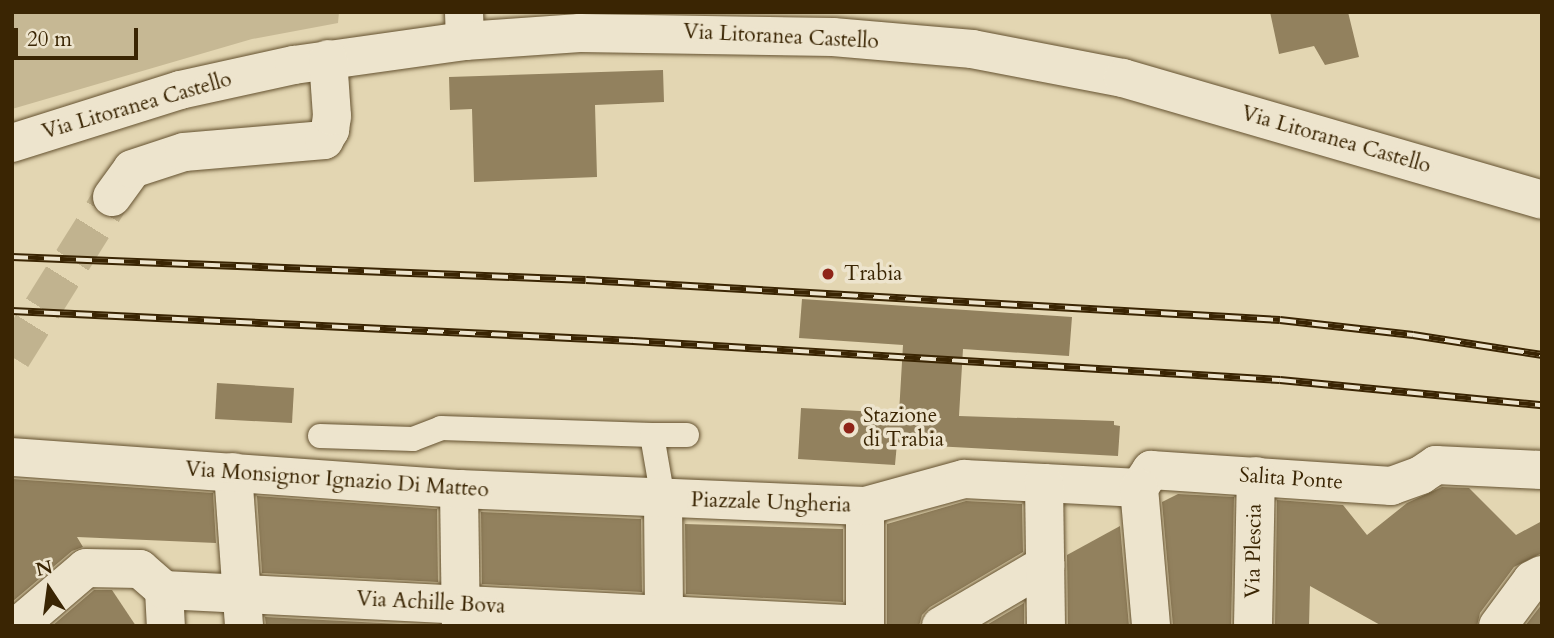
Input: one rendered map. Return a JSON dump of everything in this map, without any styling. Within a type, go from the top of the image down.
[{"type":"street","name":"Via Litoranea Castello","points":[[12,143],[180,90],[465,27],[580,33],[834,37],[972,49],[1123,78],[1542,200]]},
{"type":"street","points":[[112,197],[132,169],[184,152],[324,139],[330,130],[332,116],[328,59]]},
{"type":"street","name":"Via Monsignor Ignazio Di Matteo","points":[[12,457],[459,489],[663,499]]},
{"type":"street","name":"Salita Ponte","points":[[1139,488],[1151,470],[1391,486],[1420,475],[1436,465],[1542,470]]},
{"type":"street","points":[[233,472],[243,611]]},
{"type":"street","name":"Via Plescia","points":[[1252,626],[1256,476]]},
{"type":"street","name":"Piazzale Ungheria","points":[[663,499],[865,506],[964,479],[1044,483]]},
{"type":"street","points":[[1046,626],[1044,483],[1139,488],[1151,626]]},
{"type":"street","points":[[459,489],[461,615]]},
{"type":"street","points":[[663,499],[664,621]]},
{"type":"street","points":[[865,506],[865,625]]},
{"type":"street","points":[[941,626],[1045,565]]},
{"type":"street","points":[[18,626],[86,568],[140,569],[165,608]]},
{"type":"street","points":[[1498,626],[1532,580],[1542,575]]},
{"type":"street","name":"Via Achille Bova","points":[[165,608],[865,625]]},
{"type":"lane","points":[[320,436],[413,439],[441,428],[687,435]]},
{"type":"lane","points":[[652,435],[663,499]]},
{"type":"shaded area","points":[[12,12],[339,12],[338,23],[252,39],[12,109]]},
{"type":"building","points":[[1270,12],[1348,12],[1359,57],[1325,65],[1314,46],[1279,54]]},
{"type":"building","points":[[663,70],[664,102],[595,105],[597,177],[474,182],[472,109],[450,110],[449,77]]},
{"type":"building","points":[[802,299],[1072,317],[1069,356],[963,349],[959,416],[1114,421],[1114,425],[1120,426],[1118,456],[897,444],[898,432],[895,465],[798,459],[801,408],[899,413],[903,345],[799,338]]},
{"type":"building","points":[[217,383],[294,388],[292,423],[215,419]]},
{"type":"building","points":[[12,479],[213,493],[216,543],[77,537],[83,547],[72,551],[12,602]]},
{"type":"building","points":[[1442,487],[1469,488],[1516,535],[1542,521],[1542,553],[1514,567],[1480,613],[1477,626],[1382,626],[1310,586],[1309,626],[1275,626],[1277,500],[1343,505],[1367,535],[1407,503]]},
{"type":"building","points":[[1178,494],[1234,497],[1231,626],[1173,626],[1162,502]]},
{"type":"building","points":[[257,496],[437,509],[438,582],[262,573]]},
{"type":"building","points":[[966,501],[1022,504],[1023,552],[930,607],[922,615],[919,626],[887,626],[887,524]]},
{"type":"building","points":[[481,512],[641,519],[642,592],[482,584]]},
{"type":"building","points":[[685,524],[843,529],[843,602],[686,594]]},
{"type":"building","points":[[1120,526],[1129,626],[1068,626],[1067,555]]},
{"type":"building","points":[[94,590],[112,590],[136,626],[52,626]]},
{"type":"building","points":[[1024,603],[1024,626],[985,626]]},
{"type":"building","points":[[1542,604],[1542,626],[1525,626]]},
{"type":"building","points":[[265,617],[439,626],[266,626]]},
{"type":"tunnel","points":[[12,357],[112,197]]},
{"type":"railway","points":[[12,257],[586,280],[1280,320],[1413,335],[1542,355]]},
{"type":"railway","points":[[12,311],[633,341],[1280,380],[1542,405]]},
{"type":"place","name":"Trabia","points":[[828,274]]},
{"type":"place","name":"Stazione di Trabia","points":[[849,428]]}]
